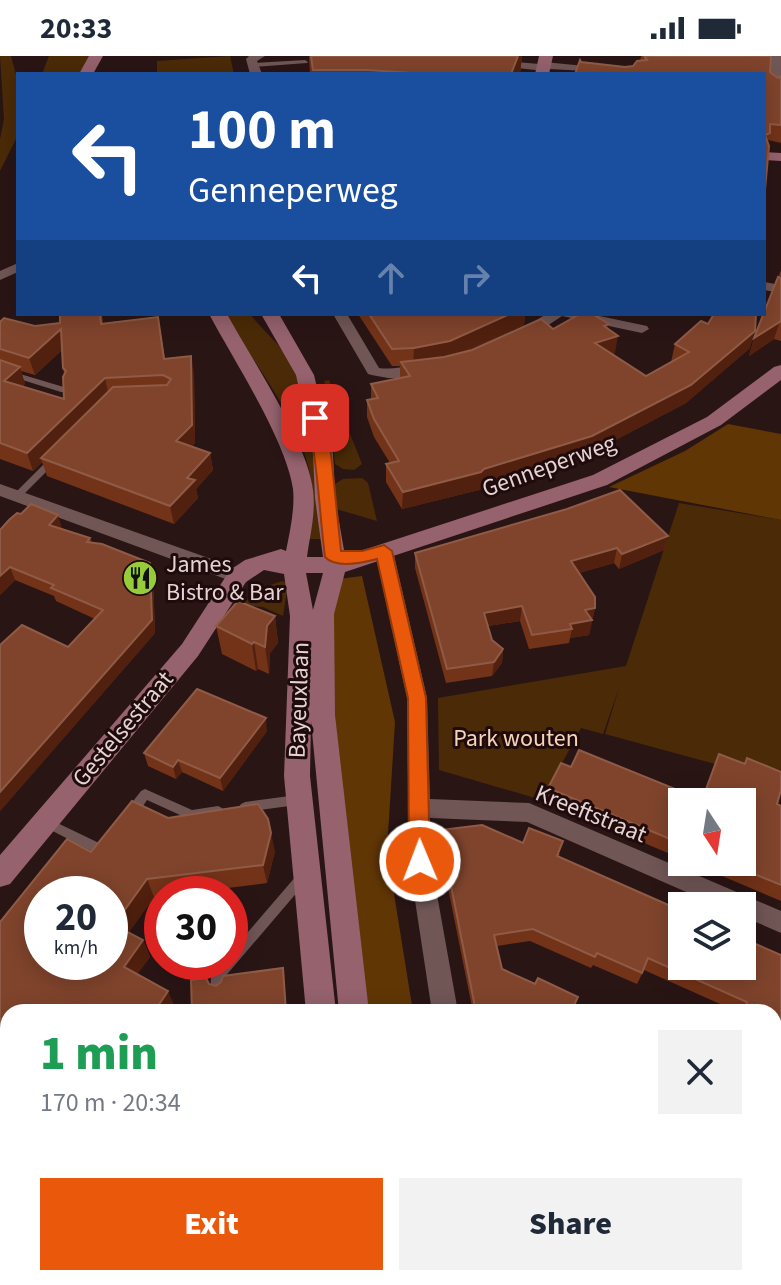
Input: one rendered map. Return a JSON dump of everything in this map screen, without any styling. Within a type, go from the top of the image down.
[{"type":"main road","name":"Bayeuxlaan","points":[[219,316],[276,421],[301,478],[304,509],[294,562],[302,616],[299,799],[320,1004]]},
{"type":"main road","name":"Bayeuxlaan","points":[[271,316],[305,375],[323,454],[325,498],[334,561],[323,614],[323,715],[353,1004]]},
{"type":"main road","name":"Genneperweg","points":[[238,576],[266,563],[334,561],[348,564],[600,480],[714,421],[781,371]]},
{"type":"main road","name":"Gestelsestraat","points":[[0,875],[190,650],[238,576]]},
{"type":"street","points":[[483,62],[618,72],[621,56]]},
{"type":"street","points":[[773,88],[776,56]]},
{"type":"street","points":[[341,316],[373,371],[392,375],[439,367]]},
{"type":"street","points":[[509,342],[535,330],[553,316]]},
{"type":"street","points":[[578,316],[642,329]]},
{"type":"street","points":[[6,494],[238,576]]},
{"type":"street","points":[[373,554],[417,698],[420,861],[444,1004]]},
{"type":"street","name":"Kreeftstraat","points":[[418,808],[529,813],[781,922]]},
{"type":"lane","points":[[256,65],[305,62]]},
{"type":"lane","points":[[0,370],[64,390]]},
{"type":"lane","points":[[6,494],[60,453]]},
{"type":"lane","points":[[118,827],[145,794],[191,815],[299,799]]},
{"type":"lane","points":[[45,822],[101,850],[109,839]]},
{"type":"lane","points":[[248,941],[305,874]]},
{"type":"lane","points":[[217,980],[217,986]]},
{"type":"green space","points":[[0,56],[11,56],[16,75],[16,139],[0,171],[0,139],[4,119]]},
{"type":"green space","points":[[49,56],[91,56],[81,72],[43,72]]},
{"type":"green space","points":[[230,56],[234,72],[157,72],[157,61]]},
{"type":"green space","points":[[225,316],[252,316],[283,351],[294,369],[309,415],[326,539],[307,539],[313,496],[310,472],[280,401]]},
{"type":"green space","points":[[329,380],[362,464],[354,470],[335,464],[332,433],[338,432],[324,381]]},
{"type":"green space","points":[[362,478],[368,483],[377,521],[333,508],[335,484],[343,479]]},
{"type":"green space","name":"Park wouten","points":[[679,503],[781,520],[781,782],[605,734],[620,685],[603,734],[581,728],[542,800],[439,770],[438,698],[626,666]]},
{"type":"green space","points":[[283,581],[288,584],[283,616],[263,607],[242,605],[260,588]]},
{"type":"shaded area","points":[[728,424],[781,434],[781,520],[609,487],[685,451]]},
{"type":"shaded area","points":[[362,576],[395,722],[387,850],[412,1004],[367,1004],[332,724],[330,616],[339,579]]},
{"type":"building","points":[[311,56],[518,56],[512,72],[313,70]]},
{"type":"building","points":[[644,56],[771,56],[770,72],[778,78],[781,76],[781,125],[770,124],[770,133],[766,135],[766,72],[576,72],[580,60],[625,67],[647,60]]},
{"type":"building","points":[[766,138],[769,146],[766,179]]},
{"type":"building","points":[[778,277],[781,278],[781,321],[754,338],[763,316],[766,316],[766,308]]},
{"type":"building","points":[[60,316],[100,316],[101,324],[158,317],[164,359],[191,356],[192,425],[176,441],[210,453],[187,478],[195,480],[170,506],[41,458],[113,387],[167,385],[171,379],[163,375],[105,378],[27,453],[0,443],[0,360],[20,367],[4,381],[64,399],[63,377],[66,371],[63,368],[61,329],[29,358],[0,349],[0,322],[4,318],[35,326],[60,323]]},
{"type":"building","points":[[370,316],[506,316],[450,341],[392,349]]},
{"type":"building","points":[[576,316],[595,316],[609,324],[604,326],[618,336],[595,343],[646,376],[689,352],[675,344],[701,321],[708,324],[713,316],[756,316],[755,331],[691,385],[592,436],[481,472],[403,492],[386,464],[399,461],[374,419],[367,400],[378,398],[371,384],[410,376],[401,362],[472,350],[541,319],[553,329]]},
{"type":"building","points":[[620,490],[668,536],[622,554],[617,548],[571,561],[595,597],[595,608],[585,610],[592,620],[570,624],[572,629],[532,635],[522,606],[484,613],[492,640],[503,649],[494,662],[447,669],[415,553],[567,509]]},
{"type":"building","points":[[31,504],[58,515],[49,525],[90,538],[87,542],[102,544],[150,563],[152,620],[0,792],[0,645],[22,625],[68,647],[103,610],[10,567],[0,576],[0,530]]},
{"type":"building","points":[[238,601],[275,616],[267,626],[265,647],[216,626]]},
{"type":"building","points":[[197,689],[266,718],[220,778],[178,760],[173,767],[144,753]]},
{"type":"building","points":[[579,750],[672,788],[668,788],[668,838],[548,788],[561,763],[571,767]]},
{"type":"building","points":[[719,754],[745,764],[747,758],[781,772],[777,804],[781,806],[781,885],[756,875],[756,788],[706,788]]},
{"type":"building","points":[[132,801],[168,818],[258,804],[268,819],[271,833],[263,865],[172,876],[144,876],[144,883],[128,905],[128,876],[37,876],[67,839],[91,852]]},
{"type":"building","points":[[482,825],[523,843],[529,828],[563,841],[557,856],[668,905],[668,967],[648,958],[642,973],[597,953],[595,957],[533,929],[494,935],[502,969],[535,984],[538,978],[578,997],[575,1004],[474,1004],[440,830]]},
{"type":"building","points":[[24,892],[24,980],[128,980],[128,969],[168,991],[159,1004],[0,1004],[0,922]]},
{"type":"building","points":[[128,932],[143,940],[128,961]]},
{"type":"building","points":[[756,944],[781,955],[781,1004],[747,1002],[698,980],[756,980]]},
{"type":"building","points":[[283,968],[285,1004],[192,1004],[191,980],[207,980],[216,986],[221,982],[248,980],[248,973]]},
{"type":"place","name":"James Bistro & Bar","points":[[140,578]]},
{"type":"route","points":[[315,418],[323,454],[327,517],[334,557],[362,557],[384,551],[417,698],[420,861]]}]
